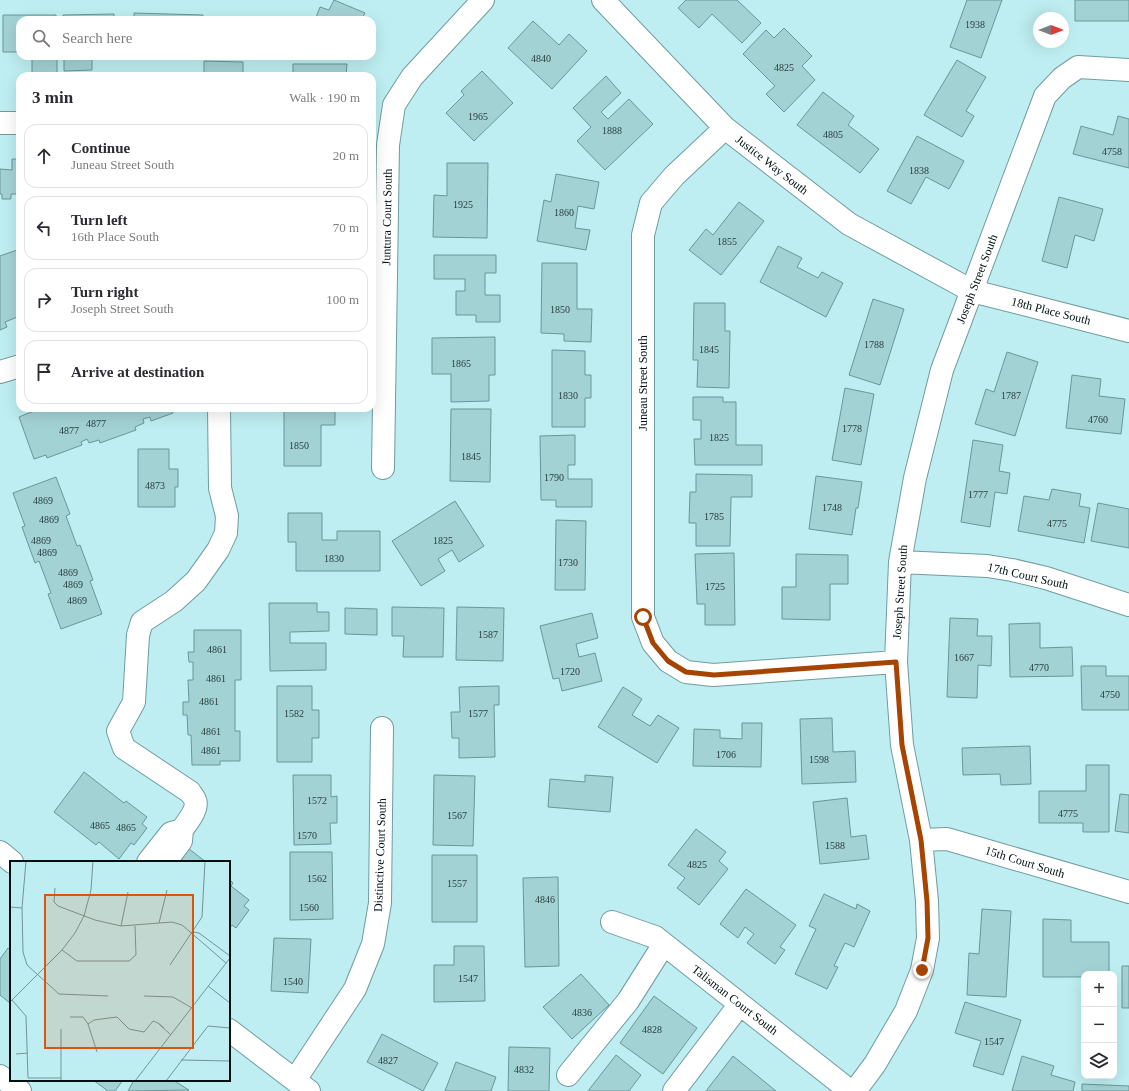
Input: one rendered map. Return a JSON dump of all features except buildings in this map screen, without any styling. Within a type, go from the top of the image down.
[{"type":"street","name":"Juntura Court South","points":[[383,468],[388,144],[394,105],[412,77],[483,0]]},
{"type":"street","name":"Justice Way South","points":[[603,0],[725,128],[849,224],[972,291]]},
{"type":"street","name":"Joseph Street South","points":[[855,1091],[875,1064],[906,1011],[922,970],[928,938],[927,901],[921,840],[902,745],[896,662],[900,562],[915,478],[942,370],[1045,96],[1062,78],[1078,68],[1129,70]]},
{"type":"street","points":[[0,123],[16,123]]},
{"type":"street","name":"Juneau Street South","points":[[725,128],[674,176],[651,203],[643,235],[643,617],[653,643],[668,661],[686,672],[714,675],[896,662]]},
{"type":"street","name":"18th Place South","points":[[972,291],[1129,331]]},
{"type":"street","points":[[0,372],[16,367]]},
{"type":"street","points":[[166,861],[181,841],[182,830],[194,810],[196,805],[195,800],[190,792],[124,748],[118,731],[134,702],[138,635],[142,622],[174,601],[196,581],[218,550],[226,533],[227,516],[220,488],[219,412]]},
{"type":"street","name":"17th Court South","points":[[900,562],[987,566],[1012,570],[1046,578],[1129,605]]},
{"type":"street","name":"Distinctive Court South","points":[[302,1085],[354,989],[373,944],[380,903],[382,728]]},
{"type":"street","points":[[149,861],[171,833],[182,830]]},
{"type":"street","name":"15th Court South","points":[[921,840],[948,839],[1129,892]]},
{"type":"street","points":[[0,852],[11,861]]},
{"type":"street","name":"Talisman Court South","points":[[612,922],[655,937],[850,1091]]},
{"type":"street","points":[[568,1075],[628,1001],[664,944]]},
{"type":"street","points":[[674,1091],[740,1004]]},
{"type":"street","points":[[230,1031],[302,1085]]},
{"type":"street","points":[[0,1076],[20,1091]]},
{"type":"route","points":[[643,617],[653,643],[668,661],[686,672],[714,675],[896,662],[902,745],[921,840],[927,901],[928,938],[922,970]]}]
